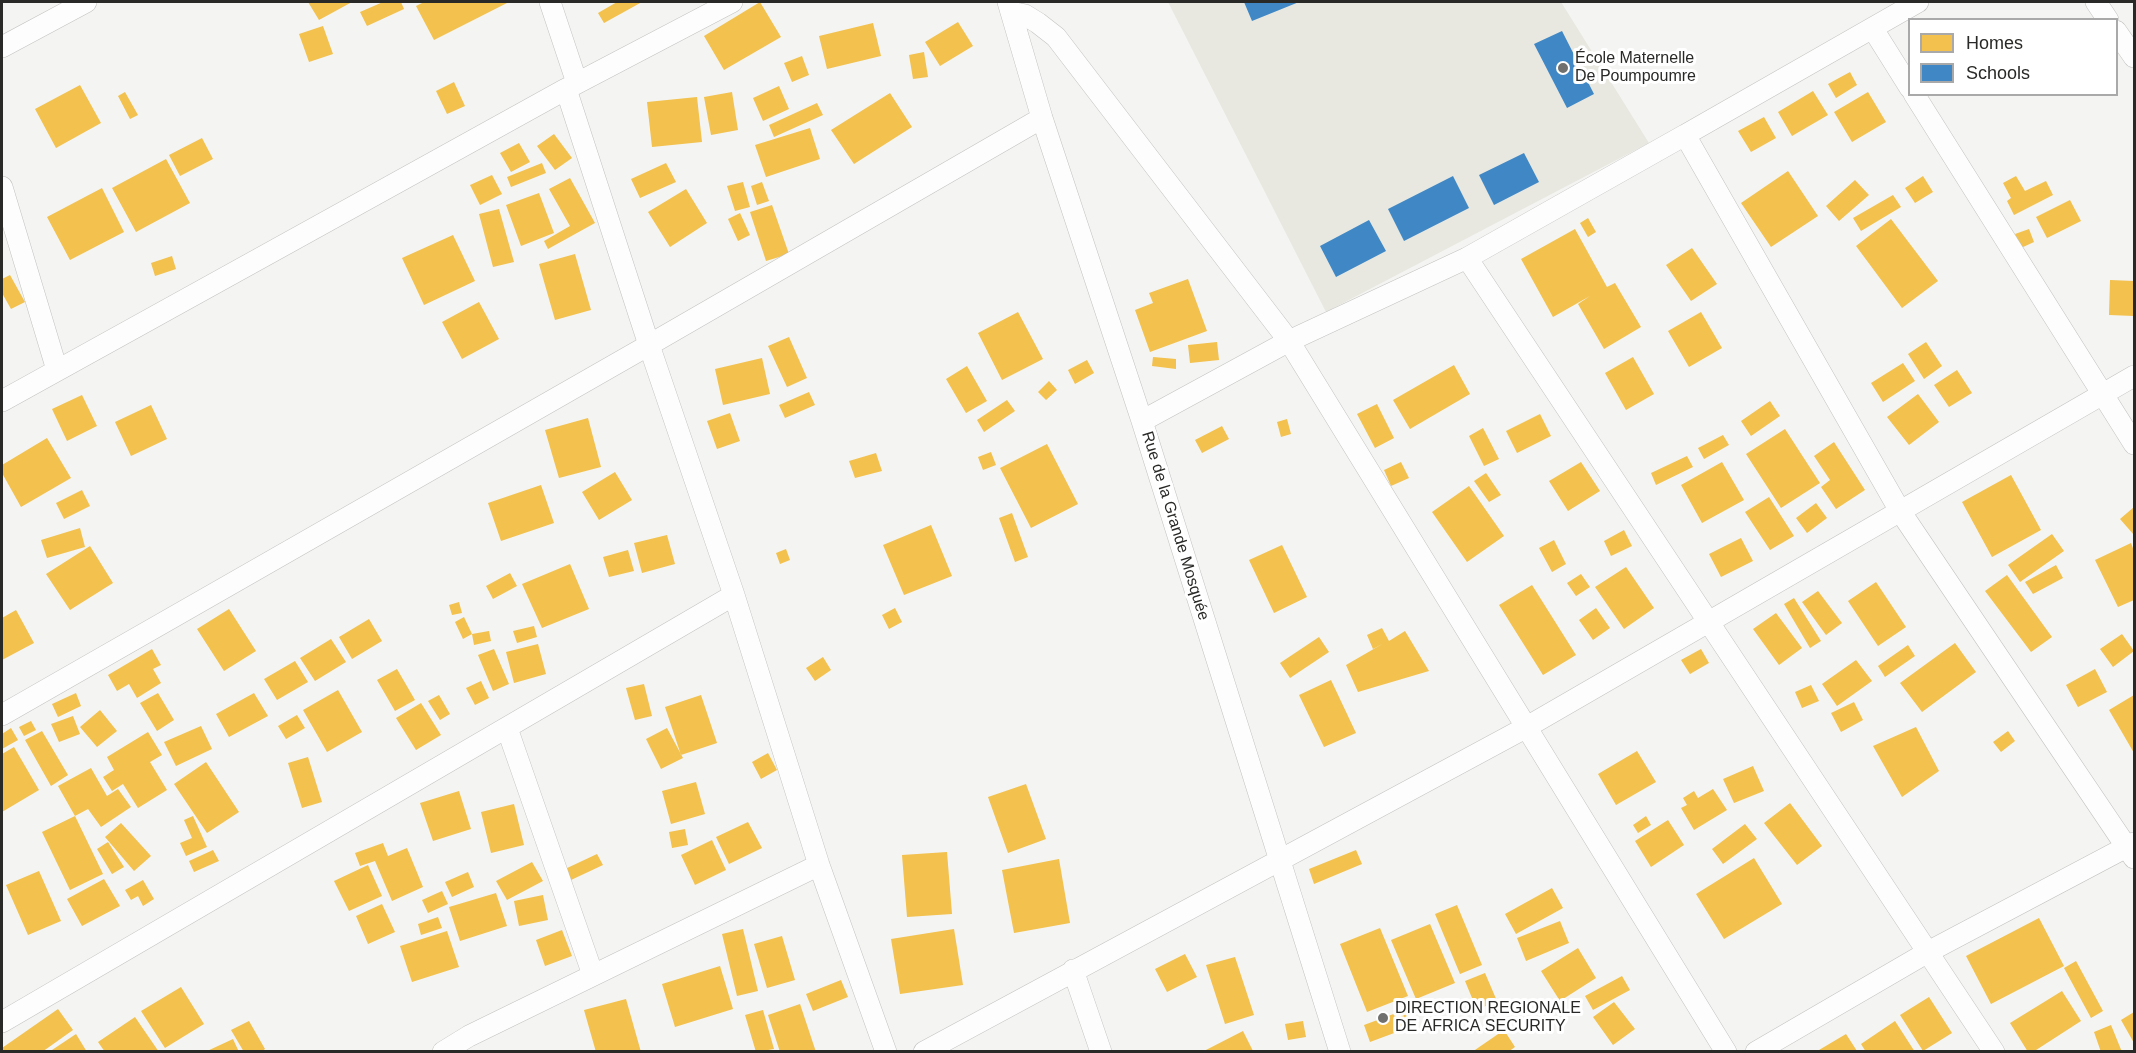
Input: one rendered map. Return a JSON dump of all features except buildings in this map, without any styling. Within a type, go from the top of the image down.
[{"type":"street","points":[[2,47],[86,2]]},
{"type":"street","points":[[550,2],[571,86],[649,345],[734,596],[819,865],[886,1052]]},
{"type":"street","points":[[2,401],[571,86],[732,2]]},
{"type":"street","points":[[1142,421],[1289,341],[1467,258],[1918,2]]},
{"type":"street","points":[[2096,2],[2107,18]]},
{"type":"street","points":[[1009,7],[1038,23],[1056,37],[1289,341],[1726,1052]]},
{"type":"street","name":"Rue de la Grande Mosquée","points":[[1009,7],[1042,118],[1142,421],[1340,1052]]},
{"type":"street","points":[[1873,29],[1908,85]]},
{"type":"street","points":[[2118,34],[2134,57]]},
{"type":"street","points":[[1915,96],[2134,444]]},
{"type":"street","points":[[2,715],[1042,118]]},
{"type":"street","points":[[1685,135],[1900,511],[2132,849],[1928,952],[1756,1052]]},
{"type":"street","points":[[2,187],[57,370]]},
{"type":"street","points":[[1467,258],[1994,1052]]},
{"type":"street","points":[[924,1052],[1525,728],[2134,376]]},
{"type":"street","points":[[2,1022],[734,596]]},
{"type":"street","points":[[507,728],[593,975]]},
{"type":"street","points":[[443,1052],[471,1044],[593,975],[819,865]]},
{"type":"street","points":[[1073,970],[1101,1052]]},
{"type":"shaded area","points":[[1168,2],[1561,2],[1649,143],[1326,312]]},
{"type":"place","name":"École Maternelle De Poumpoumre","points":[[1563,68]]},
{"type":"place","name":"DIRECTION REGIONALE DE AFRICA SECURITY","points":[[1383,1018]]}]
